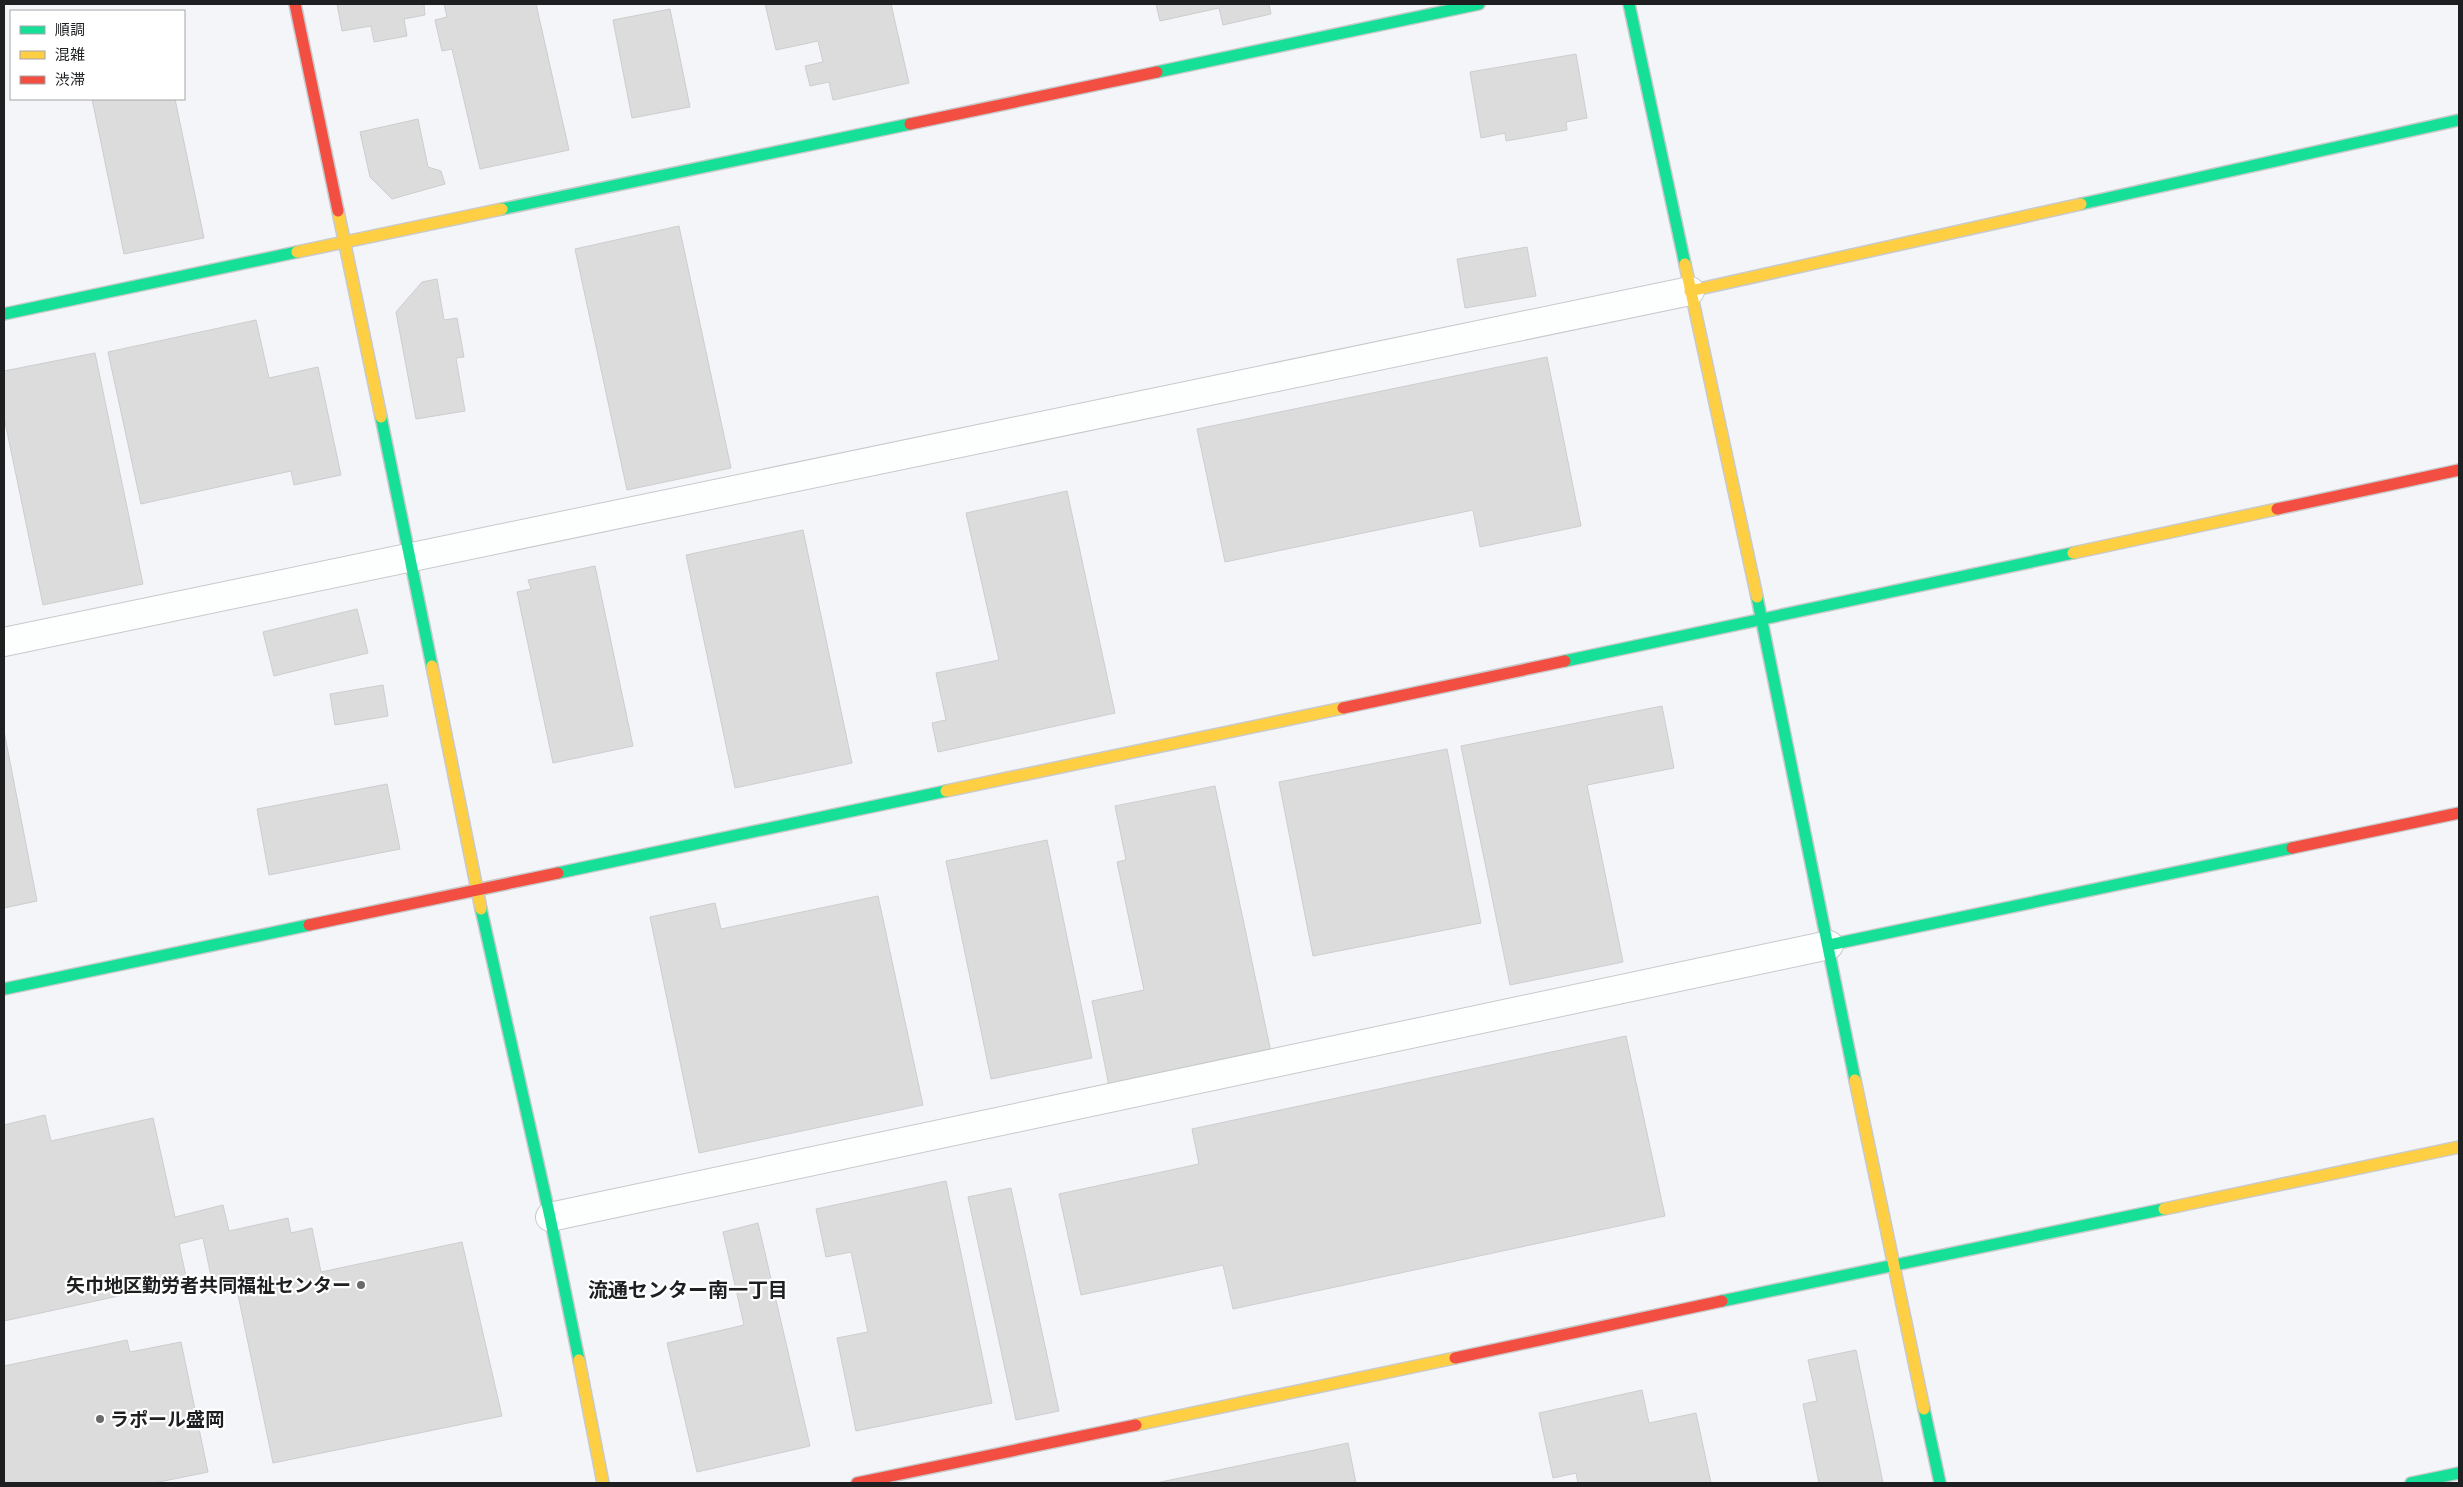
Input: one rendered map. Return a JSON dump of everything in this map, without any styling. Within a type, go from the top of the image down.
[{"type":"street","points":[[294,4],[410,556],[476,888],[550,1217],[603,1483]]},
{"type":"street","points":[[4,314],[1479,4]]},
{"type":"street","points":[[1629,4],[1762,620],[1893,1266],[1940,1483]]},
{"type":"street","points":[[4,642],[1690,291],[2459,120]]},
{"type":"street","points":[[4,989],[476,888],[1762,620],[2459,470]]},
{"type":"street","points":[[550,1217],[2459,813]]},
{"type":"street","points":[[857,1483],[2459,1147]]},
{"type":"street","points":[[2410,1483],[2459,1473]]},
{"type":"building","points":[[337,4],[424,4],[425,15],[404,19],[407,36],[374,42],[371,26],[342,31]]},
{"type":"building","points":[[444,4],[536,4],[569,150],[480,169],[452,49],[442,51],[435,20],[447,17]]},
{"type":"building","points":[[765,4],[891,4],[909,83],[833,100],[829,82],[810,86],[805,66],[823,62],[818,41],[776,50]]},
{"type":"building","points":[[1156,4],[1269,4],[1271,14],[1223,25],[1219,8],[1160,21]]},
{"type":"building","points":[[670,9],[690,107],[632,118],[613,20]]},
{"type":"building","points":[[1576,54],[1587,118],[1566,122],[1567,130],[1506,141],[1505,133],[1481,138],[1470,72]]},
{"type":"building","points":[[92,100],[175,100],[204,238],[124,254]]},
{"type":"building","points":[[418,119],[428,167],[441,171],[445,184],[392,199],[370,177],[360,132]]},
{"type":"building","points":[[679,226],[731,468],[627,490],[575,249]]},
{"type":"building","points":[[1527,247],[1536,296],[1465,308],[1457,259]]},
{"type":"building","points":[[437,279],[444,320],[457,318],[464,357],[456,358],[465,411],[416,419],[396,312],[422,282]]},
{"type":"building","points":[[256,320],[269,378],[318,367],[341,475],[294,485],[291,471],[141,504],[108,352]]},
{"type":"building","points":[[95,353],[143,584],[43,605],[4,417],[4,371]]},
{"type":"building","points":[[1547,357],[1581,526],[1480,547],[1473,510],[1225,562],[1197,429]]},
{"type":"building","points":[[1067,491],[1115,713],[938,752],[932,723],[946,720],[936,673],[999,660],[966,513]]},
{"type":"building","points":[[803,530],[852,763],[735,788],[686,555]]},
{"type":"building","points":[[595,566],[633,746],[553,763],[517,592],[531,589],[528,580]]},
{"type":"building","points":[[357,609],[368,653],[274,676],[263,632]]},
{"type":"building","points":[[383,685],[388,716],[335,725],[330,694]]},
{"type":"building","points":[[1662,706],[1674,768],[1587,785],[1623,962],[1510,985],[1461,746]]},
{"type":"building","points":[[4,731],[37,901],[4,908]]},
{"type":"building","points":[[1447,749],[1481,923],[1313,956],[1279,782]]},
{"type":"building","points":[[387,784],[400,849],[269,875],[257,809]]},
{"type":"building","points":[[1215,786],[1272,1057],[1110,1091],[1092,1001],[1144,990],[1117,862],[1126,860],[1115,806]]},
{"type":"building","points":[[1047,840],[1092,1058],[991,1079],[946,861]]},
{"type":"building","points":[[878,896],[923,1105],[699,1153],[650,917],[715,903],[721,929]]},
{"type":"building","points":[[1626,1036],[1665,1216],[1233,1309],[1223,1265],[1081,1295],[1059,1194],[1199,1164],[1192,1129]]},
{"type":"building","name":"矢巾地区勤労者共同福祉センター","points":[[45,1115],[51,1141],[153,1118],[175,1217],[223,1205],[229,1231],[288,1218],[291,1233],[312,1228],[321,1272],[462,1242],[502,1416],[273,1463],[237,1290],[250,1289],[248,1273],[212,1281],[203,1238],[179,1244],[187,1281],[4,1321],[4,1125]]},
{"type":"building","points":[[946,1181],[992,1403],[856,1431],[837,1338],[868,1332],[851,1252],[826,1257],[816,1209]]},
{"type":"building","points":[[1011,1188],[1059,1411],[1016,1420],[968,1197]]},
{"type":"building","points":[[758,1223],[810,1446],[697,1472],[667,1343],[744,1325],[723,1232]]},
{"type":"building","name":"ラポール盛岡","points":[[127,1340],[130,1352],[181,1342],[208,1472],[154,1483],[4,1483],[4,1366]]},
{"type":"building","points":[[1856,1350],[1883,1483],[1819,1483],[1803,1404],[1817,1401],[1808,1360]]},
{"type":"building","points":[[1642,1390],[1649,1423],[1696,1413],[1711,1483],[1578,1483],[1576,1473],[1553,1478],[1539,1413]]},
{"type":"building","points":[[1348,1443],[1356,1483],[1156,1483]]},
{"type":"traffic: fast","points":[[1157,72],[1479,4]]},
{"type":"traffic: fast","points":[[1629,4],[1685,264]]},
{"type":"traffic: fast","points":[[2081,204],[2459,120]]},
{"type":"traffic: fast","points":[[502,209],[910,124]]},
{"type":"traffic: fast","points":[[4,314],[297,252]]},
{"type":"traffic: fast","points":[[381,417],[432,666]]},
{"type":"traffic: fast","points":[[1565,661],[2073,553]]},
{"type":"traffic: fast","points":[[1757,597],[1855,1080]]},
{"type":"traffic: fast","points":[[558,873],[946,791]]},
{"type":"traffic: fast","points":[[1829,945],[2292,848]]},
{"type":"traffic: fast","points":[[481,909],[550,1217],[579,1360]]},
{"type":"traffic: fast","points":[[4,989],[309,925]]},
{"type":"traffic: fast","points":[[1722,1301],[2164,1209]]},
{"type":"traffic: fast","points":[[1924,1409],[1940,1483]]},
{"type":"traffic: fast","points":[[2411,1483],[2459,1473]]},
{"type":"traffic: slow","points":[[1690,291],[2081,204]]},
{"type":"traffic: slow","points":[[297,252],[502,209]]},
{"type":"traffic: slow","points":[[338,211],[381,417]]},
{"type":"traffic: slow","points":[[1685,264],[1757,597]]},
{"type":"traffic: slow","points":[[2073,553],[2277,509]]},
{"type":"traffic: slow","points":[[432,666],[481,909]]},
{"type":"traffic: slow","points":[[946,791],[1343,708]]},
{"type":"traffic: slow","points":[[1855,1080],[1924,1409]]},
{"type":"traffic: slow","points":[[2164,1209],[2459,1147]]},
{"type":"traffic: slow","points":[[1136,1425],[1455,1358]]},
{"type":"traffic: slow","points":[[579,1360],[603,1483]]},
{"type":"traffic: jam","points":[[295,4],[338,211]]},
{"type":"traffic: jam","points":[[910,124],[1157,72]]},
{"type":"traffic: jam","points":[[2277,509],[2459,470]]},
{"type":"traffic: jam","points":[[1343,708],[1565,661]]},
{"type":"traffic: jam","points":[[2292,848],[2459,813]]},
{"type":"traffic: jam","points":[[309,925],[558,873]]},
{"type":"traffic: jam","points":[[1455,1358],[1722,1301]]},
{"type":"traffic: jam","points":[[857,1483],[1136,1425]]},
{"type":"place","name":"矢巾地区勤労者共同福祉センター","points":[[361,1285]]},
{"type":"place","name":"ラポール盛岡","points":[[100,1419]]},
{"type":"district","name":"流通センター南一丁目","points":[[688,1290]]}]
